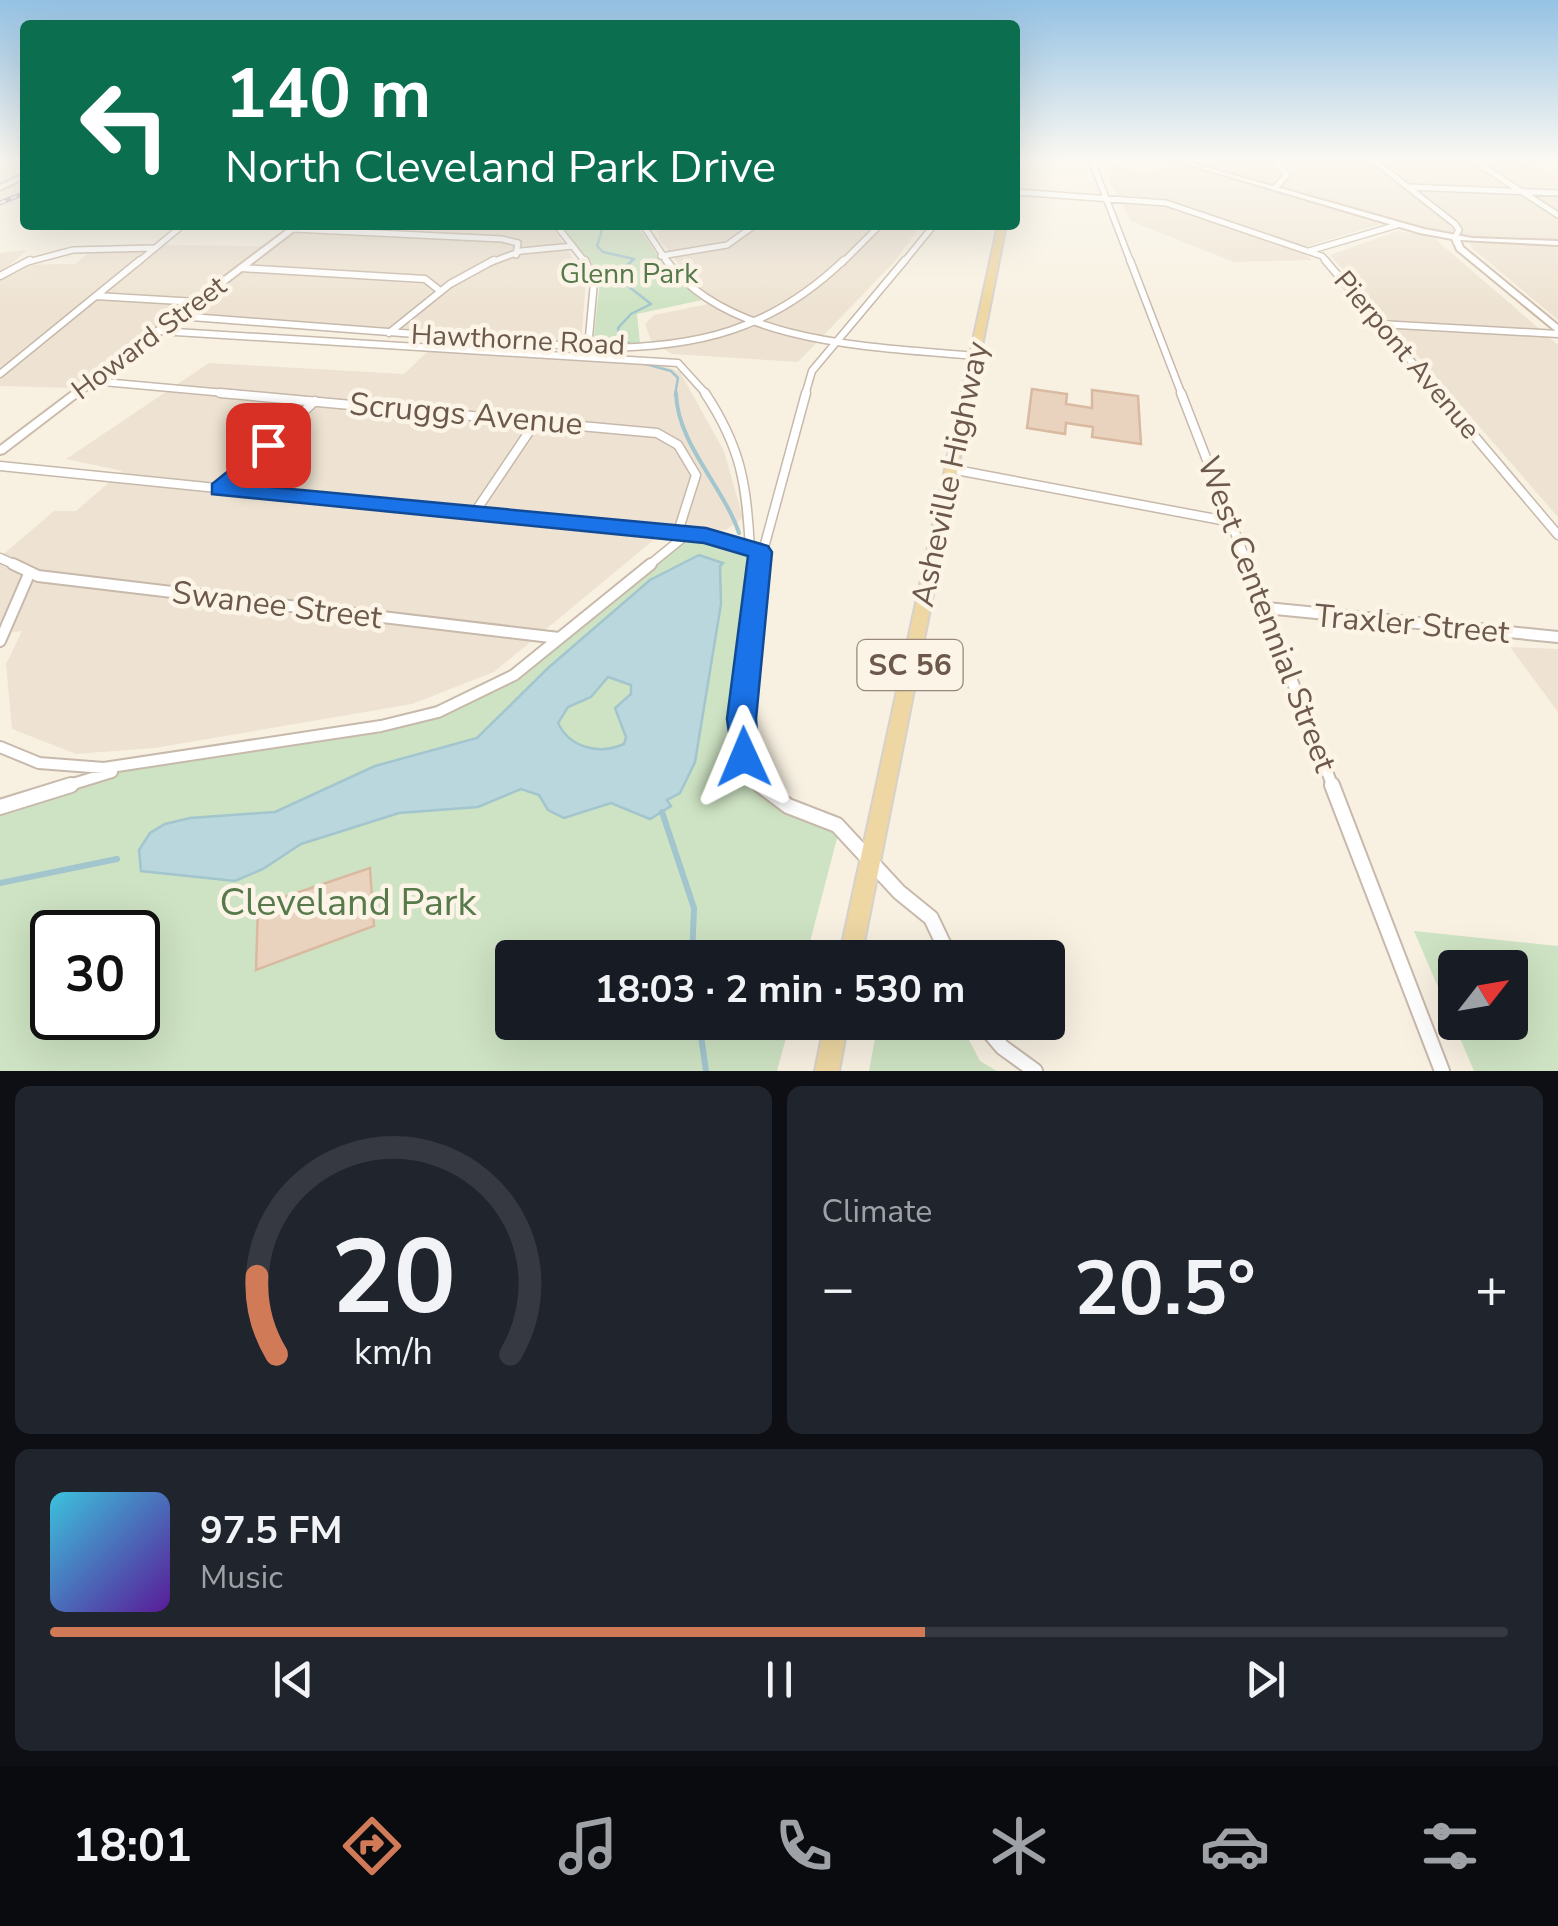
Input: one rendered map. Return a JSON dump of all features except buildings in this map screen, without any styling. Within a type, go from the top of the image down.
[{"type":"main road","name":"Asheville Highway","points":[[854,940],[1001,230]]},
{"type":"main road","points":[[826,1071],[832,1040]]},
{"type":"street","name":"West Centennial Street","points":[[1110,209],[1442,1071]]},
{"type":"street","name":"Pierpont Avenue","points":[[1184,209],[1309,250],[1328,260],[1558,535]]},
{"type":"street","points":[[1344,209],[1455,238],[1558,243]]},
{"type":"street","points":[[1436,209],[1459,230],[1455,238]]},
{"type":"street","points":[[1309,250],[1396,225]]},
{"type":"street","points":[[0,374],[178,230]]},
{"type":"street","name":"Howard Street","points":[[0,451],[292,230]]},
{"type":"street","points":[[352,230],[502,238],[518,244],[543,243],[562,234]]},
{"type":"street","points":[[559,230],[574,246],[594,282],[588,348]]},
{"type":"street","points":[[646,230],[662,256],[702,297],[758,322],[835,340],[976,356]]},
{"type":"street","points":[[662,256],[733,241],[752,230]]},
{"type":"street","name":"Hawthorne Road","points":[[178,316],[588,348],[662,345],[758,322],[799,299],[875,230]]},
{"type":"street","points":[[755,550],[812,371],[930,230]]},
{"type":"street","points":[[1455,238],[1460,248],[1558,332]]},
{"type":"street","points":[[516,255],[518,244]]},
{"type":"street","points":[[389,333],[438,290],[470,272],[516,255],[574,246]]},
{"type":"street","points":[[0,276],[34,255],[156,248]]},
{"type":"street","points":[[241,268],[425,279],[470,272]]},
{"type":"street","points":[[425,279],[438,290]]},
{"type":"street","points":[[96,296],[197,302]]},
{"type":"street","points":[[1380,324],[1558,332]]},
{"type":"street","points":[[159,331],[678,363],[690,370],[746,480],[755,550],[742,719],[744,757],[772,797],[837,825],[931,918],[941,940]]},
{"type":"street","name":"Scruggs Avenue","points":[[92,381],[646,430],[673,441],[696,476],[681,535]]},
{"type":"street","points":[[220,489],[315,400]]},
{"type":"street","points":[[472,515],[536,420]]},
{"type":"street","points":[[0,466],[718,537],[755,550]]},
{"type":"street","points":[[951,469],[1232,522]]},
{"type":"street","points":[[0,807],[128,766],[438,712],[502,682],[681,535]]},
{"type":"street","name":"Swanee Street","points":[[0,558],[29,574],[560,638]]},
{"type":"street","points":[[0,641],[24,594],[29,574]]},
{"type":"street","name":"Traxler Street","points":[[1266,608],[1558,637]]},
{"type":"street","points":[[0,747],[16,757],[59,766],[128,766]]},
{"type":"street","points":[[996,1040],[1035,1071]]},
{"type":"shaded area","points":[[1125,209],[1332,209],[1381,224],[1297,249],[1313,260],[1234,262],[1131,221]]},
{"type":"shaded area","points":[[1353,209],[1558,209],[1558,320],[1472,248],[1468,236]]},
{"type":"shaded area","points":[[299,230],[554,230],[586,279],[581,344],[190,314]]},
{"type":"shaded area","points":[[657,230],[917,230],[895,261],[798,362],[672,354],[651,341],[645,324],[654,315],[718,302],[694,284],[660,240]]},
{"type":"shaded area","points":[[1398,231],[1433,237],[1558,345],[1558,517],[1330,255]]},
{"type":"shaded area","points":[[167,245],[262,246],[73,388],[0,386],[0,253],[27,250],[10,265],[75,264],[90,252]]},
{"type":"shaded area","points":[[429,350],[655,362],[680,372],[724,451],[743,518],[726,530],[667,529],[494,672],[412,704],[155,748],[76,754],[12,729],[6,664],[22,631],[0,634],[0,557],[54,511],[76,511],[122,471],[66,459],[209,363],[404,374]]},
{"type":"shaded area","points":[[1510,647],[1558,649],[1558,712]]},
{"type":"green space","name":"Glenn Park","points":[[565,230],[640,230],[664,265],[702,300],[637,314],[640,343],[593,344],[599,289],[594,271]]},
{"type":"green space","name":"Cleveland Park","points":[[706,536],[759,555],[741,719],[760,785],[840,827],[810,940],[495,940],[495,1040],[785,1040],[777,1071],[0,1071],[0,812],[99,775],[351,730],[491,689],[663,551]]},
{"type":"green space","points":[[1414,931],[1558,946],[1558,1071],[1474,1071],[1461,1040],[1528,1040],[1528,950],[1438,950],[1438,987]]},
{"type":"green space","points":[[875,1040],[969,1040],[980,1061],[997,1071],[869,1071]]},
{"type":"water","points":[[699,555],[723,563],[721,604],[695,762],[680,793],[667,800],[671,806],[650,819],[611,803],[564,818],[548,810],[539,795],[521,789],[478,807],[399,813],[301,844],[263,869],[235,881],[141,871],[139,850],[150,833],[165,824],[190,818],[275,812],[375,766],[477,738],[548,668],[650,580]],"holes":[[[608,677],[631,685],[631,694],[615,708],[626,737],[624,744],[595,749],[578,744],[563,732],[558,723],[568,707],[591,697]]]},
{"type":"waterway","points":[[602,230],[597,246],[603,252],[634,259],[620,271],[619,279],[651,304],[631,314],[618,328],[620,340],[629,343]]},
{"type":"waterway","points":[[642,363],[671,371],[678,378],[675,395]]},
{"type":"waterway","points":[[676,393],[678,411],[692,447],[739,533]]},
{"type":"waterway","points":[[662,812],[694,908],[693,940]]},
{"type":"waterway","points":[[0,883],[117,859]]},
{"type":"waterway","points":[[702,1040],[706,1071]]},
{"type":"route","points":[[268,445],[220,489],[706,536],[760,552],[742,719],[744,757]]}]
